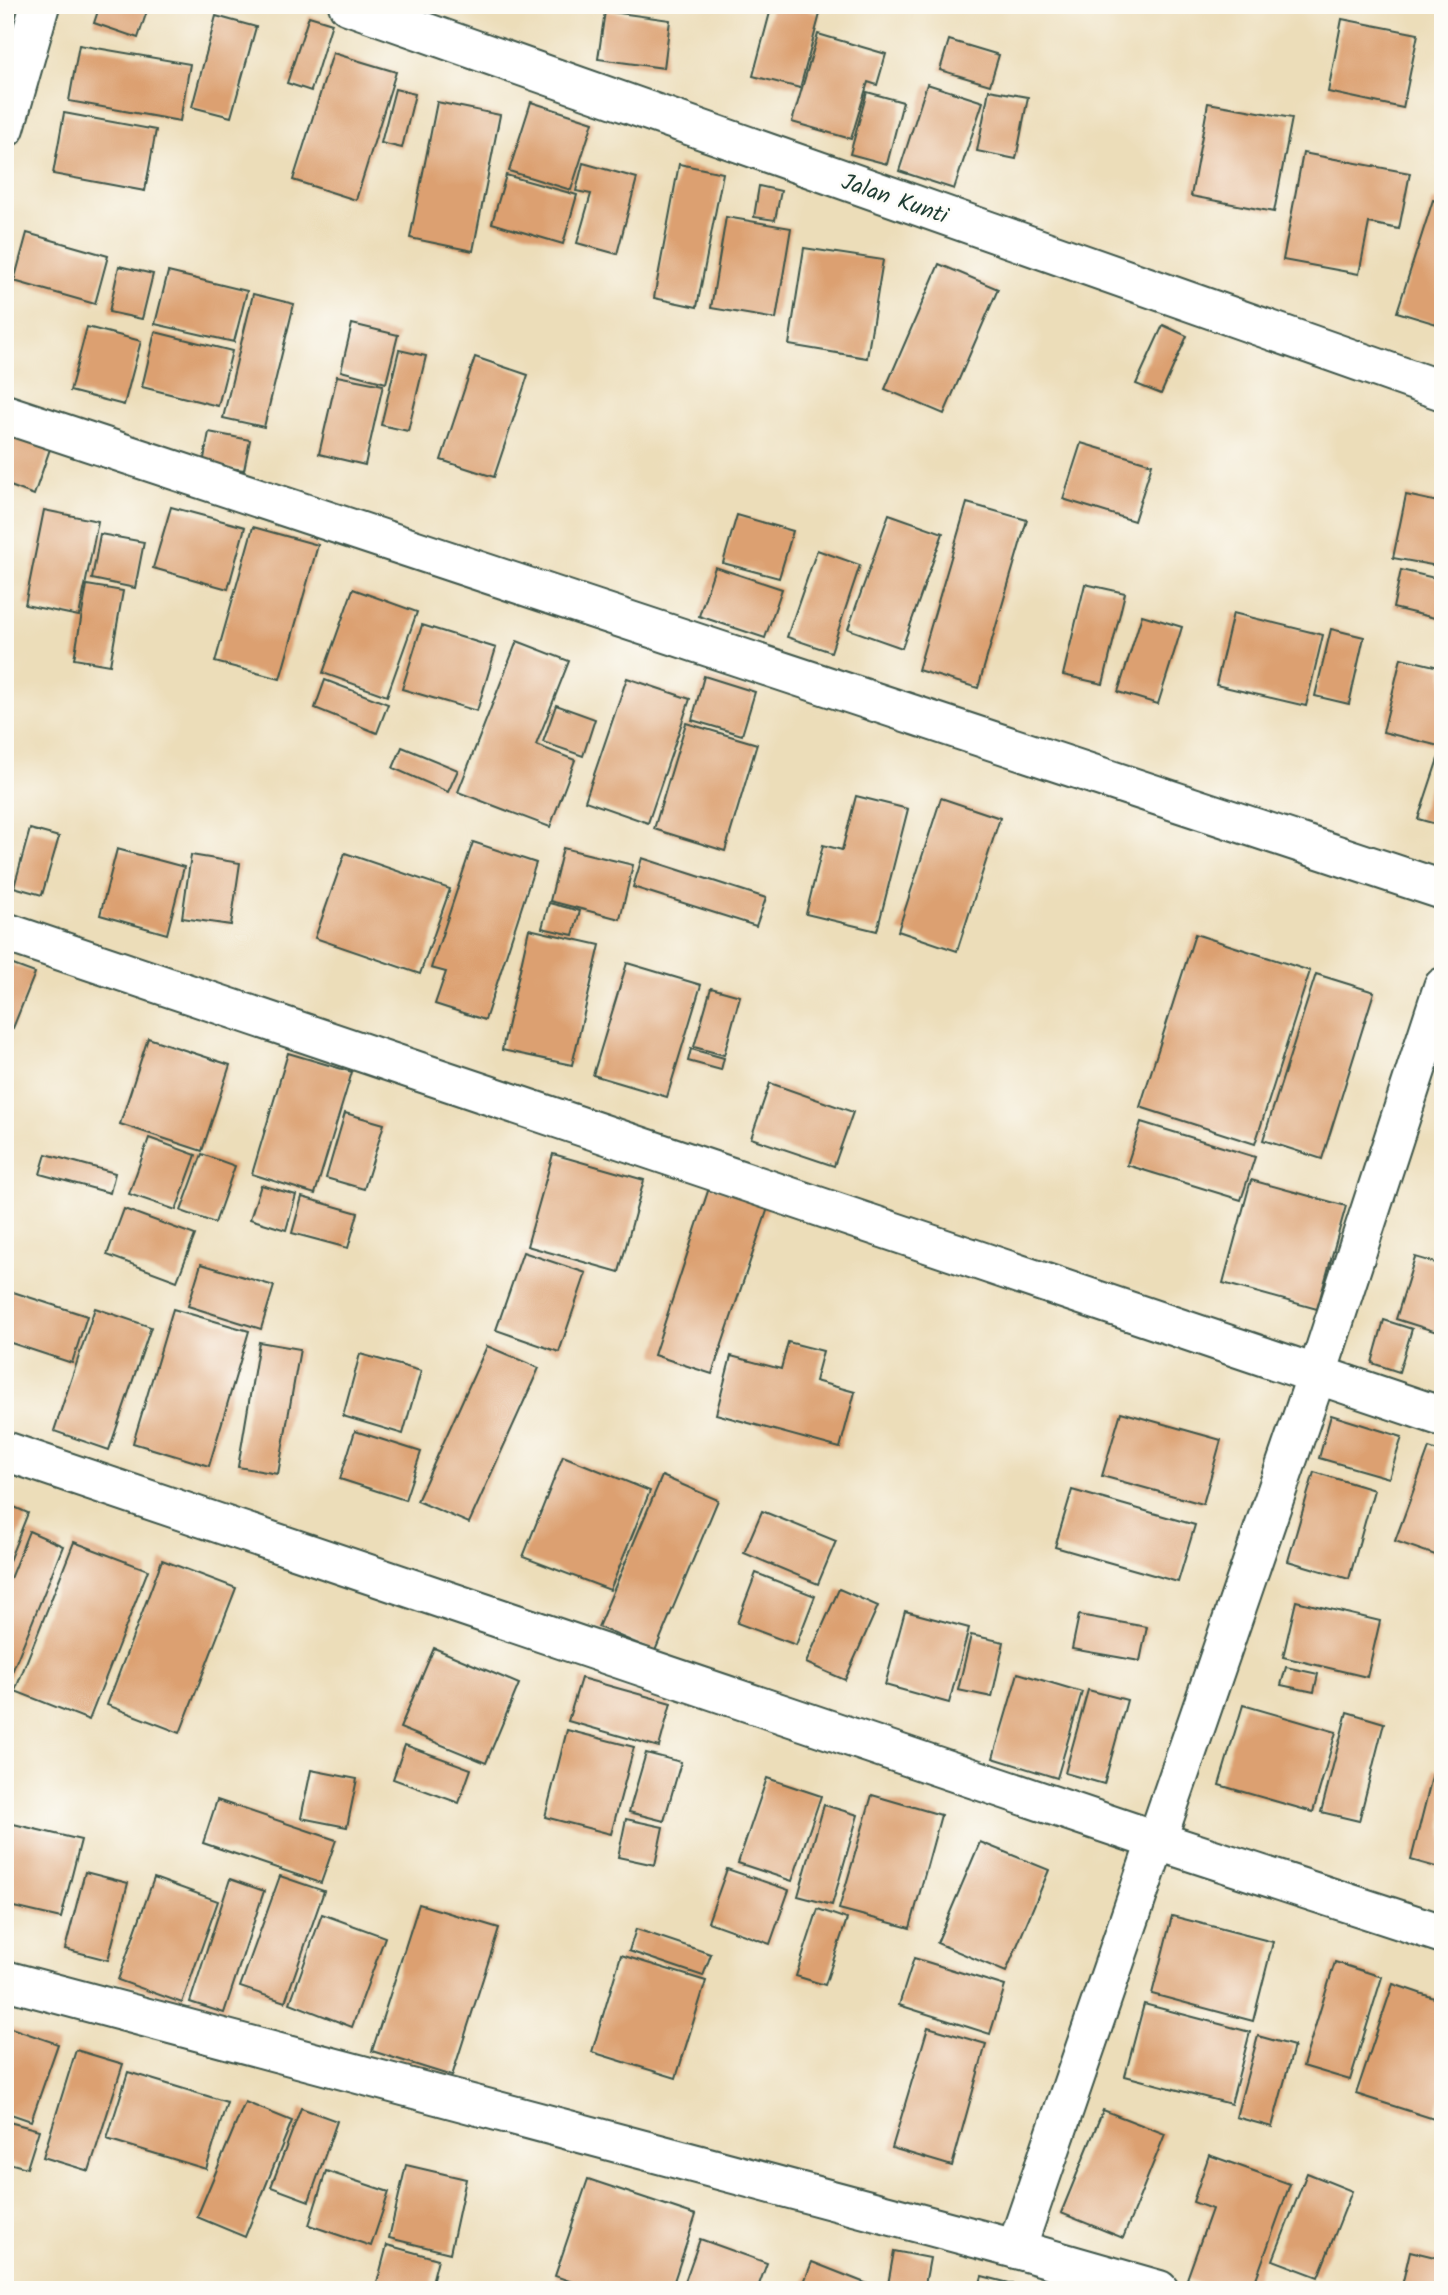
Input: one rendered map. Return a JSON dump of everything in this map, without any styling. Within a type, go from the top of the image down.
[{"type":"street","points":[[5,128],[40,5]]},
{"type":"street","name":"Jalan Kunti","points":[[348,5],[1443,391]]},
{"type":"street","points":[[5,414],[1443,890]]},
{"type":"street","points":[[5,932],[1443,1417]]},
{"type":"street","points":[[1016,2249],[1317,1374],[1443,987]]},
{"type":"street","points":[[5,1451],[1156,1840],[1443,1934]]},
{"type":"street","points":[[5,1980],[1016,2249],[1159,2290]]},
{"type":"building","points":[[100,5],[149,5],[138,38],[94,23]]},
{"type":"building","points":[[772,5],[790,5],[820,14],[800,88],[753,76]]},
{"type":"building","points":[[605,11],[670,20],[664,68],[598,59]]},
{"type":"building","points":[[216,16],[256,27],[231,117],[192,107]]},
{"type":"building","points":[[309,16],[332,23],[311,91],[287,83]]},
{"type":"building","points":[[1342,19],[1418,34],[1403,108],[1328,92]]},
{"type":"building","points":[[818,34],[886,54],[877,85],[868,82],[851,139],[792,122]]},
{"type":"building","points":[[949,40],[999,55],[990,85],[940,70]]},
{"type":"building","points":[[79,45],[190,64],[180,121],[69,101]]},
{"type":"building","points":[[333,53],[396,72],[356,200],[293,180]]},
{"type":"building","points":[[927,84],[983,102],[954,189],[899,171]]},
{"type":"building","points":[[395,89],[415,94],[402,148],[381,143]]},
{"type":"building","points":[[989,90],[1028,97],[1016,159],[977,151]]},
{"type":"building","points":[[867,92],[903,102],[887,164],[850,154]]},
{"type":"building","points":[[437,102],[500,115],[473,251],[410,238]]},
{"type":"building","points":[[531,102],[593,122],[571,190],[509,171]]},
{"type":"building","points":[[1208,103],[1292,118],[1274,212],[1191,196]]},
{"type":"building","points":[[64,113],[156,130],[145,191],[53,174]]},
{"type":"building","points":[[1303,153],[1410,173],[1399,229],[1369,223],[1359,274],[1283,260]]},
{"type":"building","points":[[583,163],[637,178],[617,254],[577,243],[591,194],[576,191]]},
{"type":"building","points":[[679,164],[723,173],[697,307],[654,298]]},
{"type":"building","points":[[506,175],[577,195],[563,244],[492,223]]},
{"type":"building","points":[[759,186],[781,191],[775,220],[754,217]]},
{"type":"building","points":[[1433,200],[1443,203],[1443,326],[1397,312]]},
{"type":"building","points":[[726,217],[791,228],[776,319],[711,308]]},
{"type":"building","points":[[27,233],[108,256],[95,304],[14,281]]},
{"type":"building","points":[[804,248],[883,260],[867,358],[789,345]]},
{"type":"building","points":[[939,264],[998,289],[944,414],[885,389]]},
{"type":"building","points":[[119,266],[153,274],[142,319],[109,312]]},
{"type":"building","points":[[168,272],[247,291],[234,342],[155,324]]},
{"type":"building","points":[[253,294],[294,304],[264,427],[223,418]]},
{"type":"building","points":[[352,324],[398,335],[386,383],[341,371]]},
{"type":"building","points":[[1163,325],[1187,336],[1161,394],[1136,384]]},
{"type":"building","points":[[87,327],[141,341],[124,405],[70,391]]},
{"type":"building","points":[[155,332],[232,351],[218,406],[142,387]]},
{"type":"building","points":[[399,350],[426,356],[408,431],[381,425]]},
{"type":"building","points":[[475,357],[528,375],[494,477],[441,460]]},
{"type":"building","points":[[337,376],[383,385],[365,465],[319,454]]},
{"type":"building","points":[[5,427],[52,443],[34,495],[5,484]]},
{"type":"building","points":[[209,432],[250,440],[244,470],[203,464]]},
{"type":"building","points":[[1081,443],[1152,464],[1134,521],[1063,499]]},
{"type":"building","points":[[1406,495],[1443,503],[1443,567],[1393,558]]},
{"type":"building","points":[[967,503],[1027,520],[978,688],[918,670]]},
{"type":"building","points":[[171,507],[245,527],[228,589],[153,568]]},
{"type":"building","points":[[44,510],[98,521],[79,616],[25,605]]},
{"type":"building","points":[[889,514],[943,533],[902,648],[848,629]]},
{"type":"building","points":[[737,515],[793,531],[779,578],[723,563]]},
{"type":"building","points":[[253,527],[318,545],[280,679],[215,662]]},
{"type":"building","points":[[100,534],[144,542],[135,588],[92,579]]},
{"type":"building","points":[[817,550],[860,565],[831,652],[787,637]]},
{"type":"building","points":[[715,567],[782,589],[765,638],[699,616]]},
{"type":"building","points":[[1401,570],[1443,580],[1443,605],[1439,619],[1393,608]]},
{"type":"building","points":[[1085,584],[1125,593],[1103,684],[1063,675]]},
{"type":"building","points":[[87,585],[123,591],[110,665],[74,659]]},
{"type":"building","points":[[353,589],[417,612],[387,696],[323,673]]},
{"type":"building","points":[[1233,613],[1323,635],[1306,706],[1216,685]]},
{"type":"building","points":[[1142,615],[1182,627],[1158,704],[1118,692]]},
{"type":"building","points":[[422,625],[496,648],[477,711],[402,689]]},
{"type":"building","points":[[1331,629],[1364,637],[1349,704],[1315,696]]},
{"type":"building","points":[[517,641],[569,661],[536,745],[575,760],[550,827],[458,792]]},
{"type":"building","points":[[1401,658],[1443,668],[1443,747],[1383,732]]},
{"type":"building","points":[[704,676],[755,692],[742,735],[692,720]]},
{"type":"building","points":[[627,678],[690,699],[648,823],[585,801]]},
{"type":"building","points":[[325,680],[388,704],[377,733],[315,708]]},
{"type":"building","points":[[556,705],[595,719],[583,756],[543,742]]},
{"type":"building","points":[[686,723],[757,744],[725,851],[654,829]]},
{"type":"building","points":[[402,747],[458,770],[448,792],[393,768]]},
{"type":"building","points":[[1438,759],[1443,760],[1443,826],[1418,819]]},
{"type":"building","points":[[856,796],[908,809],[877,931],[806,914],[823,845],[842,850]]},
{"type":"building","points":[[941,798],[1000,818],[957,951],[898,931]]},
{"type":"building","points":[[30,829],[59,837],[42,895],[14,887]]},
{"type":"building","points":[[473,842],[536,863],[485,1020],[435,1004],[446,972],[431,968]]},
{"type":"building","points":[[563,848],[633,865],[620,919],[550,901]]},
{"type":"building","points":[[117,849],[184,867],[167,934],[100,915]]},
{"type":"building","points":[[345,853],[450,889],[420,974],[315,938]]},
{"type":"building","points":[[191,855],[240,863],[231,925],[182,918]]},
{"type":"building","points":[[642,858],[766,898],[756,926],[633,887]]},
{"type":"building","points":[[549,903],[580,911],[573,935],[542,928]]},
{"type":"building","points":[[529,929],[600,945],[572,1065],[502,1050]]},
{"type":"building","points":[[1195,934],[1310,971],[1255,1144],[1140,1107]]},
{"type":"building","points":[[5,962],[35,973],[13,1028],[5,1025]]},
{"type":"building","points":[[627,963],[701,985],[667,1097],[593,1075]]},
{"type":"building","points":[[1316,974],[1374,992],[1322,1159],[1263,1140]]},
{"type":"building","points":[[711,988],[740,996],[724,1055],[694,1047]]},
{"type":"building","points":[[148,1038],[230,1065],[202,1151],[120,1124]]},
{"type":"building","points":[[691,1049],[724,1058],[721,1070],[688,1061]]},
{"type":"building","points":[[288,1053],[352,1072],[315,1194],[252,1174]]},
{"type":"building","points":[[770,1083],[853,1112],[834,1166],[751,1138]]},
{"type":"building","points":[[345,1113],[384,1124],[364,1189],[326,1178]]},
{"type":"building","points":[[1141,1122],[1255,1157],[1241,1200],[1127,1165]]},
{"type":"building","points":[[149,1138],[196,1155],[176,1210],[129,1194]]},
{"type":"building","points":[[46,1154],[115,1173],[110,1193],[40,1174]]},
{"type":"building","points":[[202,1154],[235,1166],[215,1223],[181,1211]]},
{"type":"building","points":[[553,1154],[644,1180],[619,1272],[527,1246]]},
{"type":"building","points":[[1251,1180],[1346,1206],[1317,1309],[1223,1283]]},
{"type":"building","points":[[261,1185],[296,1195],[286,1230],[250,1219]]},
{"type":"building","points":[[710,1185],[769,1205],[712,1374],[654,1355]]},
{"type":"building","points":[[302,1197],[358,1213],[348,1248],[292,1233]]},
{"type":"building","points":[[124,1209],[195,1235],[177,1281],[107,1255]]},
{"type":"building","points":[[523,1252],[586,1273],[559,1352],[496,1330]]},
{"type":"building","points":[[1415,1257],[1443,1265],[1443,1334],[1396,1319]]},
{"type":"building","points":[[201,1264],[274,1286],[261,1329],[188,1306]]},
{"type":"building","points":[[10,1291],[87,1316],[72,1363],[5,1341],[5,1305]]},
{"type":"building","points":[[95,1308],[151,1327],[109,1450],[54,1431]]},
{"type":"building","points":[[173,1309],[249,1331],[209,1466],[133,1443]]},
{"type":"building","points":[[1384,1320],[1412,1329],[1399,1372],[1372,1363]]},
{"type":"building","points":[[259,1342],[300,1349],[278,1474],[238,1467]]},
{"type":"building","points":[[788,1342],[823,1351],[815,1381],[855,1392],[840,1448],[716,1414],[731,1356],[781,1369]]},
{"type":"building","points":[[487,1346],[539,1368],[469,1523],[417,1501]]},
{"type":"building","points":[[360,1354],[421,1371],[403,1434],[343,1416]]},
{"type":"building","points":[[1121,1412],[1221,1440],[1203,1504],[1102,1476]]},
{"type":"building","points":[[1331,1415],[1402,1437],[1389,1478],[1319,1458]]},
{"type":"building","points":[[355,1431],[421,1452],[405,1500],[340,1479]]},
{"type":"building","points":[[1429,1448],[1443,1453],[1443,1543],[1438,1556],[1395,1541]]},
{"type":"building","points":[[563,1456],[650,1491],[610,1590],[523,1557]]},
{"type":"building","points":[[1314,1472],[1374,1490],[1349,1579],[1288,1561]]},
{"type":"building","points":[[662,1476],[718,1500],[655,1651],[598,1627]]},
{"type":"building","points":[[1072,1490],[1195,1525],[1178,1582],[1055,1547]]},
{"type":"building","points":[[5,1503],[28,1513],[5,1571]]},
{"type":"building","points":[[762,1511],[836,1541],[818,1584],[744,1553]]},
{"type":"building","points":[[29,1531],[63,1546],[10,1677],[5,1675],[5,1591]]},
{"type":"building","points":[[74,1542],[148,1570],[89,1720],[15,1691]]},
{"type":"building","points":[[162,1560],[236,1588],[180,1733],[107,1705]]},
{"type":"building","points":[[756,1573],[815,1596],[796,1645],[737,1623]]},
{"type":"building","points":[[839,1589],[878,1606],[845,1680],[806,1663]]},
{"type":"building","points":[[1296,1601],[1380,1621],[1367,1677],[1283,1657]]},
{"type":"building","points":[[905,1611],[969,1628],[949,1703],[885,1685]]},
{"type":"building","points":[[1079,1615],[1147,1627],[1140,1661],[1072,1649]]},
{"type":"building","points":[[971,1635],[1004,1642],[992,1697],[958,1690]]},
{"type":"building","points":[[434,1648],[519,1684],[486,1763],[400,1728]]},
{"type":"building","points":[[1286,1667],[1318,1674],[1314,1692],[1281,1685]]},
{"type":"building","points":[[1018,1673],[1082,1692],[1057,1778],[993,1758]]},
{"type":"building","points":[[581,1678],[671,1703],[659,1747],[568,1721]]},
{"type":"building","points":[[1088,1690],[1127,1700],[1104,1784],[1065,1773]]},
{"type":"building","points":[[1243,1705],[1336,1732],[1313,1812],[1219,1785]]},
{"type":"building","points":[[1347,1712],[1384,1723],[1359,1821],[1321,1812]]},
{"type":"building","points":[[567,1730],[634,1747],[611,1834],[545,1817]]},
{"type":"building","points":[[405,1745],[471,1769],[459,1803],[393,1779]]},
{"type":"building","points":[[646,1753],[681,1762],[664,1821],[629,1812]]},
{"type":"building","points":[[1434,1769],[1443,1771],[1443,1869],[1411,1860]]},
{"type":"building","points":[[311,1770],[357,1779],[347,1827],[301,1818]]},
{"type":"building","points":[[767,1778],[821,1796],[792,1881],[738,1863]]},
{"type":"building","points":[[872,1795],[941,1815],[910,1928],[839,1909]]},
{"type":"building","points":[[217,1800],[336,1840],[321,1883],[203,1843]]},
{"type":"building","points":[[824,1805],[858,1815],[832,1905],[798,1896]]},
{"type":"building","points":[[626,1819],[663,1827],[655,1865],[618,1857]]},
{"type":"building","points":[[5,1822],[81,1840],[61,1918],[5,1905]]},
{"type":"building","points":[[980,1842],[1049,1870],[1006,1972],[937,1943]]},
{"type":"building","points":[[727,1869],[789,1890],[770,1944],[708,1922]]},
{"type":"building","points":[[85,1872],[128,1883],[108,1960],[65,1949]]},
{"type":"building","points":[[280,1876],[324,1891],[285,2002],[240,1987]]},
{"type":"building","points":[[154,1878],[218,1901],[182,2003],[118,1980]]},
{"type":"building","points":[[230,1879],[264,1891],[224,2013],[190,2002]]},
{"type":"building","points":[[419,1904],[499,1928],[452,2076],[372,2051]]},
{"type":"building","points":[[818,1909],[847,1919],[825,1985],[796,1976]]},
{"type":"building","points":[[322,1914],[385,1937],[352,2027],[290,2003]]},
{"type":"building","points":[[1172,1916],[1273,1942],[1253,2021],[1152,1994]]},
{"type":"building","points":[[636,1929],[711,1954],[703,1976],[629,1951]]},
{"type":"building","points":[[621,1955],[706,1981],[676,2078],[592,2052]]},
{"type":"building","points":[[914,1958],[1005,1986],[990,2034],[899,2005]]},
{"type":"building","points":[[1335,1962],[1382,1977],[1350,2080],[1303,2066]]},
{"type":"building","points":[[1393,1984],[1443,2001],[1443,2091],[1434,2119],[1356,2094]]},
{"type":"building","points":[[1144,2004],[1250,2032],[1231,2104],[1125,2076]]},
{"type":"building","points":[[928,2027],[986,2044],[952,2166],[892,2148]]},
{"type":"building","points":[[11,2028],[58,2044],[31,2121],[5,2112],[5,2045]]},
{"type":"building","points":[[1258,2036],[1294,2046],[1272,2127],[1236,2117]]},
{"type":"building","points":[[76,2050],[123,2064],[89,2171],[43,2157]]},
{"type":"building","points":[[128,2072],[227,2102],[206,2169],[107,2139]]},
{"type":"building","points":[[245,2102],[292,2121],[245,2237],[197,2217]]},
{"type":"building","points":[[301,2108],[337,2121],[309,2201],[271,2187]]},
{"type":"building","points":[[1103,2110],[1165,2134],[1123,2238],[1061,2213]]},
{"type":"building","points":[[5,2121],[39,2130],[27,2168],[5,2162]]},
{"type":"building","points":[[1209,2155],[1290,2184],[1252,2290],[1216,2290],[1187,2279],[1212,2209],[1193,2202]]},
{"type":"building","points":[[406,2165],[466,2179],[450,2253],[389,2238]]},
{"type":"building","points":[[326,2171],[389,2192],[371,2246],[309,2225]]},
{"type":"building","points":[[1307,2173],[1352,2191],[1318,2277],[1273,2260]]},
{"type":"building","points":[[588,2179],[696,2215],[671,2290],[595,2290],[555,2276]]},
{"type":"building","points":[[700,2239],[767,2263],[757,2290],[682,2290]]},
{"type":"building","points":[[387,2245],[438,2259],[430,2290],[400,2290],[377,2283]]},
{"type":"building","points":[[894,2251],[930,2258],[924,2290],[887,2290]]},
{"type":"building","points":[[1410,2251],[1443,2259],[1443,2290],[1401,2290]]},
{"type":"building","points":[[812,2262],[883,2290],[801,2290]]},
{"type":"building","points":[[982,2276],[1021,2286],[1020,2290],[978,2290]]}]
